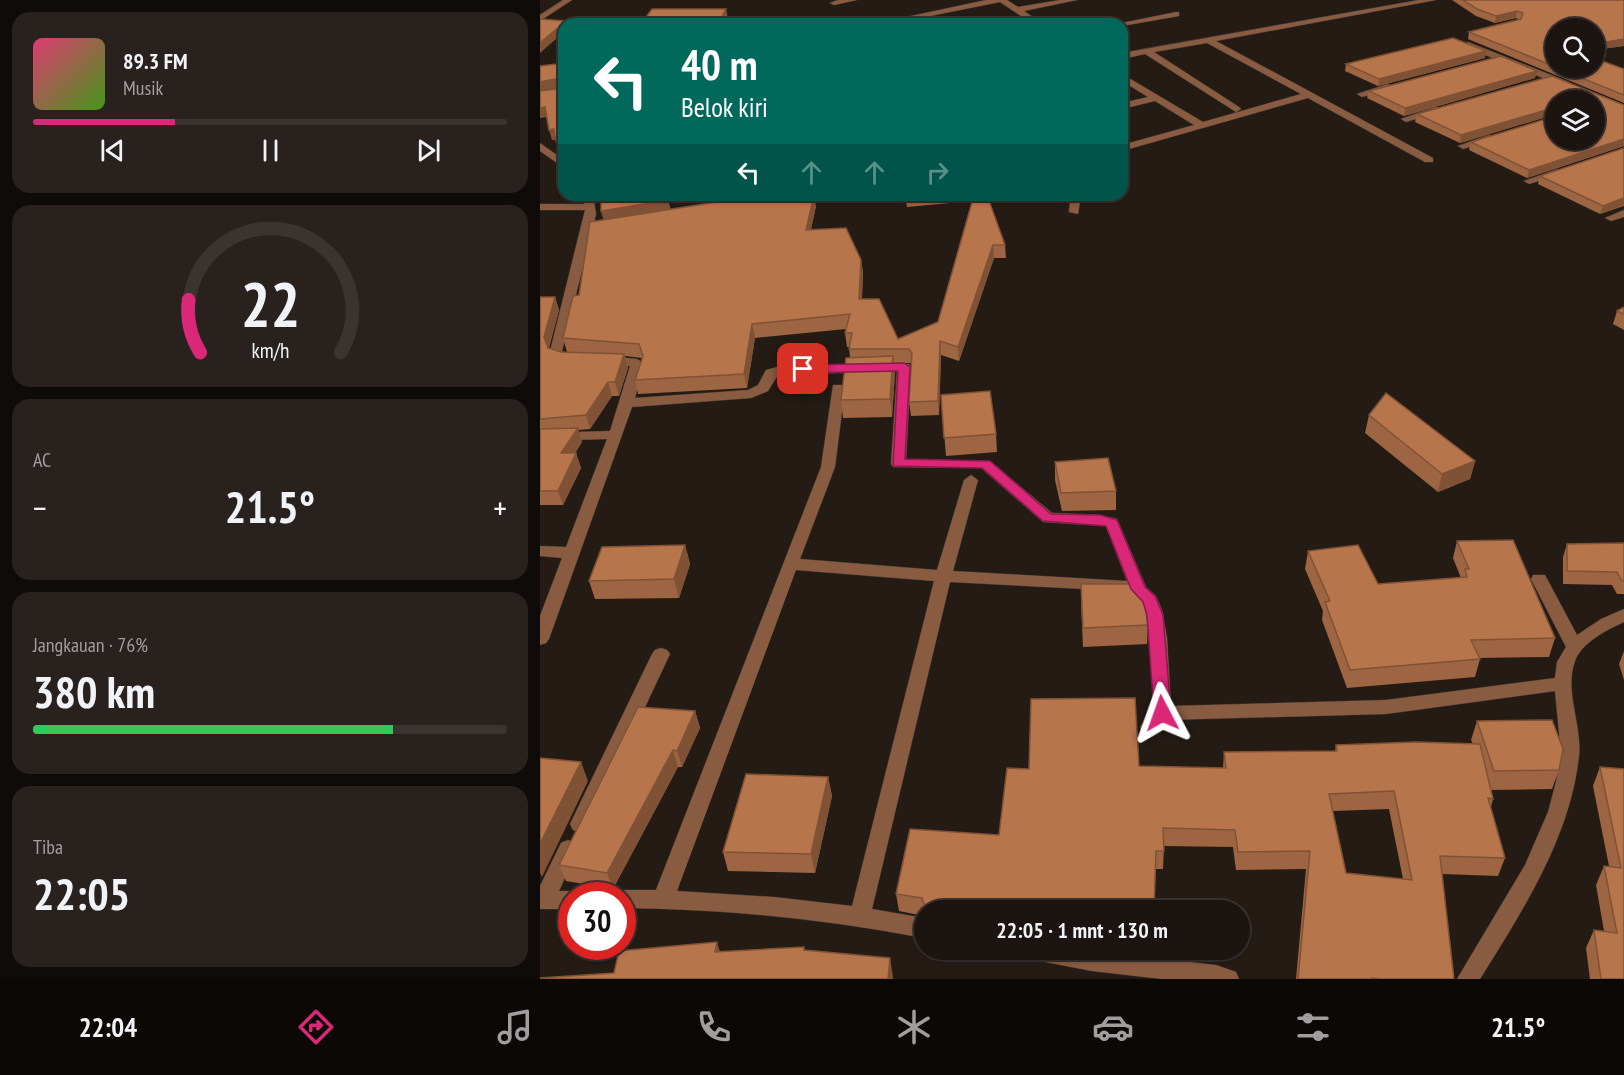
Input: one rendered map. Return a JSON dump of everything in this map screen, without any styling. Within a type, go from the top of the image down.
[{"type":"street","points":[[540,19],[568,0]]},
{"type":"street","points":[[834,3],[853,0]]},
{"type":"street","points":[[909,18],[1000,0],[1030,18]]},
{"type":"street","points":[[1017,10],[1073,0]]},
{"type":"street","points":[[1128,55],[1432,0]]},
{"type":"street","points":[[540,10],[556,10]]},
{"type":"street","points":[[1128,23],[1176,14]]},
{"type":"street","points":[[924,15],[929,18]]},
{"type":"street","points":[[1474,33],[1463,39],[1545,75]]},
{"type":"street","points":[[1208,40],[1429,160]]},
{"type":"street","points":[[1146,51],[1236,109]]},
{"type":"street","points":[[1478,64],[1502,58]]},
{"type":"street","points":[[1529,84],[1552,78],[1580,90]]},
{"type":"street","points":[[1128,81],[1201,125]]},
{"type":"street","points":[[1362,94],[1397,85]]},
{"type":"street","points":[[1128,146],[1309,95]]},
{"type":"street","points":[[1128,105],[1156,98]]},
{"type":"street","points":[[1406,119],[1451,106]]},
{"type":"street","points":[[1463,146],[1504,134]]},
{"type":"street","points":[[540,146],[558,160]]},
{"type":"street","points":[[1529,181],[1571,168]]},
{"type":"street","points":[[540,207],[590,201],[592,230],[556,351],[558,356],[564,359],[636,363],[637,369],[616,435],[540,639]]},
{"type":"street","points":[[1074,212],[1075,201]]},
{"type":"street","points":[[1611,218],[1624,213]]},
{"type":"street","points":[[626,403],[751,394],[763,388],[771,373],[777,371],[904,367],[898,464],[985,464],[1048,518],[1100,520],[1112,524],[1139,589],[1150,599],[1155,615],[1162,713]]},
{"type":"street","points":[[663,898],[828,467],[838,388]]},
{"type":"street","points":[[540,437],[616,435]]},
{"type":"street","points":[[860,915],[943,576],[971,480]]},
{"type":"street","points":[[540,551],[572,554]]},
{"type":"street","points":[[790,564],[943,576],[1122,585],[1139,589]]},
{"type":"street","points":[[1539,579],[1574,646]]},
{"type":"street","points":[[1468,979],[1517,899],[1561,804],[1570,752],[1564,683],[1566,663],[1574,646],[1609,621],[1624,615]]},
{"type":"street","points":[[558,900],[542,900],[662,654]]},
{"type":"street","points":[[1149,727],[1156,716],[1162,713],[1386,707],[1564,683]]},
{"type":"street","points":[[636,899],[663,898],[860,915],[914,925]]},
{"type":"street","points":[[1087,960],[1216,975],[1228,979]]},
{"type":"building","points":[[1463,0],[1624,0],[1624,39],[1605,42],[1605,18],[1545,18],[1545,63],[1469,32],[1521,19],[1523,13],[1517,11],[1496,16],[1477,9]]},
{"type":"building","points":[[652,9],[726,9],[721,18],[645,18]]},
{"type":"building","points":[[540,19],[558,20],[558,28],[540,43]]},
{"type":"building","points":[[1453,38],[1486,51],[1379,79],[1346,64]]},
{"type":"building","points":[[1501,56],[1537,71],[1405,108],[1369,91]]},
{"type":"building","points":[[1605,62],[1624,69],[1624,95],[1582,78],[1605,78]]},
{"type":"building","points":[[558,64],[558,79],[540,82],[540,66]]},
{"type":"building","points":[[1545,78],[1557,78],[1587,90],[1545,90],[1545,110],[1461,135],[1417,114]]},
{"type":"building","points":[[558,89],[558,137],[555,137],[554,129],[549,130],[545,107],[540,108],[540,91]]},
{"type":"building","points":[[1605,97],[1624,105],[1624,139],[1605,145]]},
{"type":"building","points":[[1545,119],[1545,150],[1590,150],[1529,170],[1471,142]]},
{"type":"building","points":[[1624,148],[1624,198],[1603,206],[1540,176]]},
{"type":"building","points":[[601,201],[662,201],[601,211]]},
{"type":"building","points":[[723,201],[813,201],[806,230],[846,228],[861,260],[859,299],[879,299],[898,339],[938,322],[972,201],[989,201],[1005,245],[993,245],[958,347],[940,341],[938,401],[909,402],[912,353],[909,349],[849,349],[852,333],[845,333],[850,314],[752,324],[744,374],[635,380],[643,356],[639,344],[563,338],[573,296],[579,295],[590,222]]},
{"type":"building","points":[[540,297],[555,297],[544,337],[548,348],[561,352],[624,354],[615,382],[608,382],[586,415],[540,419]]},
{"type":"building","points":[[1624,307],[1624,314],[1617,311]]},
{"type":"building","points":[[893,356],[890,399],[841,400],[846,358]]},
{"type":"building","points":[[990,391],[996,434],[944,438],[941,395]]},
{"type":"building","points":[[1386,393],[1475,461],[1442,474],[1369,415]]},
{"type":"building","points":[[578,428],[561,453],[576,453],[558,491],[540,491],[540,429]]},
{"type":"building","points":[[1108,458],[1116,491],[1061,493],[1055,462]]},
{"type":"building","points":[[1513,540],[1555,638],[1471,640],[1480,659],[1350,670],[1325,602],[1330,601],[1308,551],[1358,545],[1378,584],[1467,577],[1465,569],[1469,569],[1457,541]]},
{"type":"building","points":[[1624,543],[1624,581],[1617,572],[1567,571],[1567,544]]},
{"type":"building","points":[[685,545],[674,579],[589,581],[602,547]]},
{"type":"building","points":[[1081,584],[1141,584],[1148,625],[1083,628]]},
{"type":"building","points":[[1135,698],[1139,766],[1226,768],[1224,752],[1337,751],[1336,745],[1416,742],[1480,744],[1493,799],[1488,798],[1505,858],[1440,856],[1454,979],[1298,979],[1310,851],[1238,852],[1235,830],[1163,828],[1164,851],[1156,851],[1154,900],[923,900],[922,898],[896,894],[910,829],[999,835],[1007,768],[1029,769],[1031,699]],"holes":[[[1394,791],[1412,880],[1346,873],[1329,794]]]},
{"type":"building","points":[[638,707],[695,711],[677,751],[673,750],[607,873],[559,865]]},
{"type":"building","points":[[1552,720],[1563,749],[1559,770],[1494,771],[1477,721]]},
{"type":"building","points":[[540,758],[581,762],[540,844]]},
{"type":"building","points":[[1600,767],[1624,769],[1624,979],[1601,979],[1594,930],[1617,933],[1604,866],[1621,868]]},
{"type":"building","points":[[746,774],[828,777],[811,854],[723,852]]},
{"type":"building","points":[[717,942],[715,952],[804,947],[804,950],[890,958],[888,979],[540,979],[614,973],[617,960],[636,960],[636,949]]},
{"type":"route","points":[[803,369],[904,367],[898,464],[914,466],[978,462],[991,467],[1048,518],[1100,520],[1112,524],[1139,589],[1150,599],[1155,615],[1162,713]]}]
